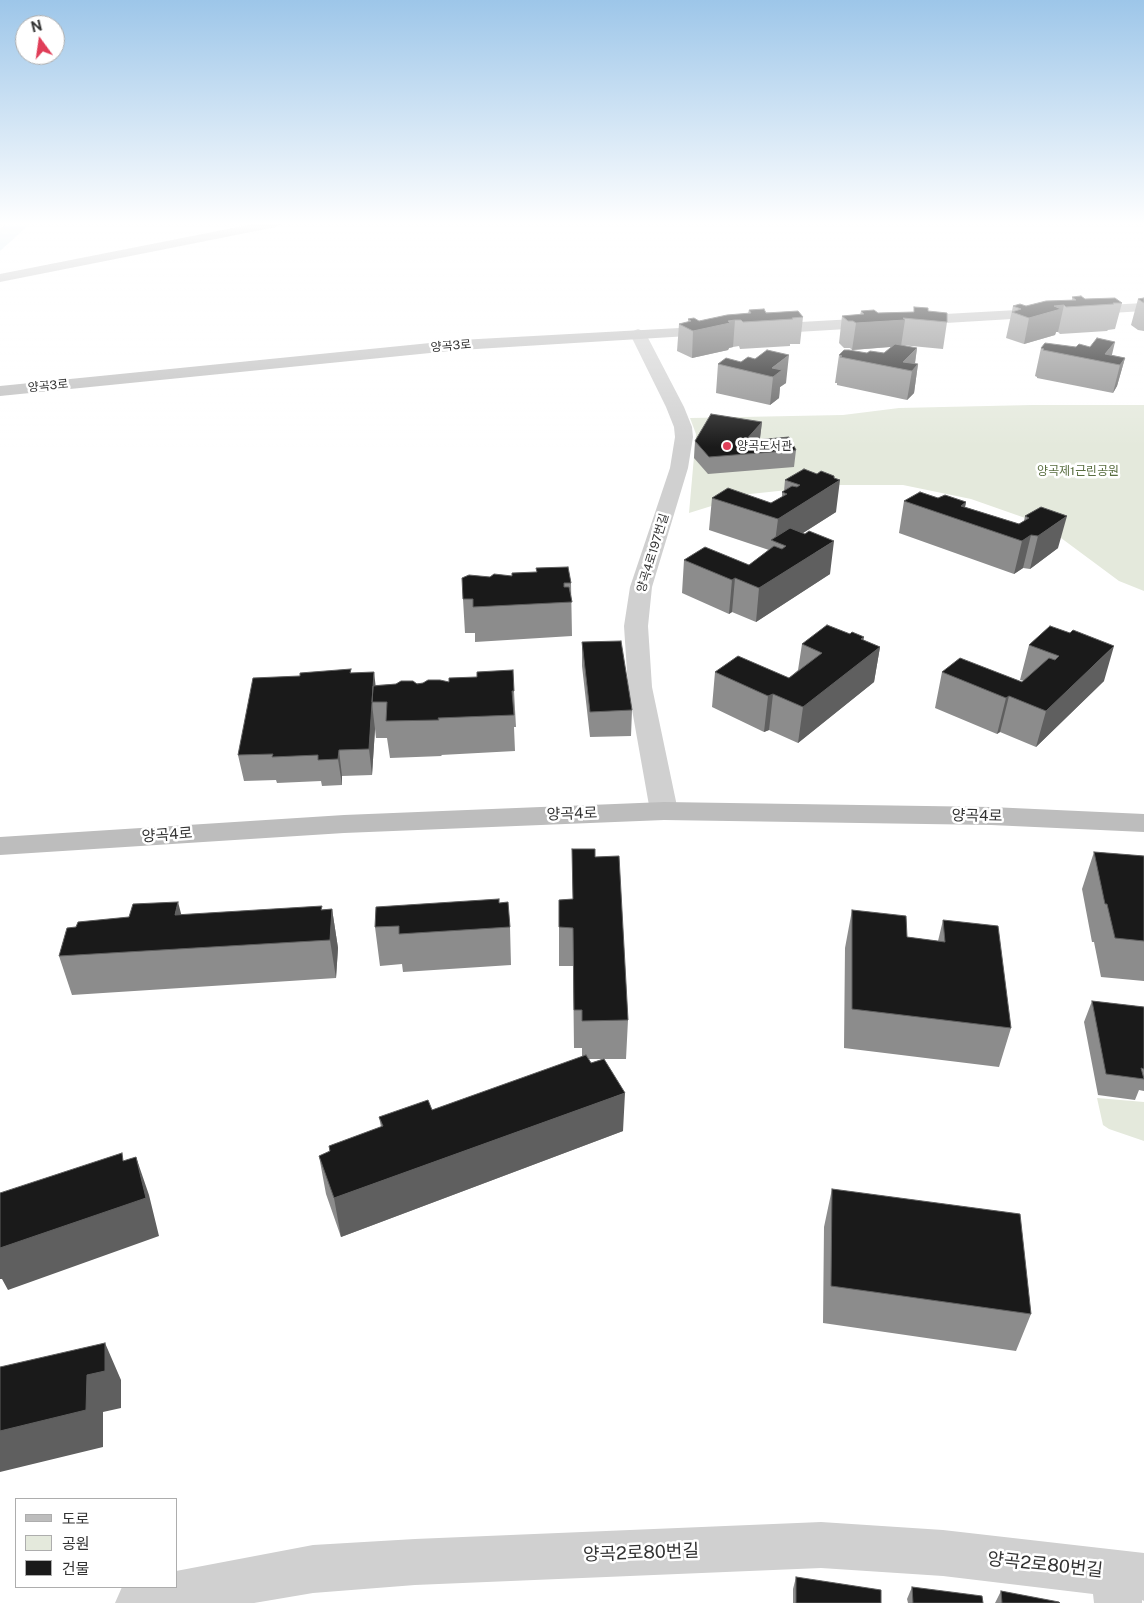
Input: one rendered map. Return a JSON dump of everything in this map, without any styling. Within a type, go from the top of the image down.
[{"type":"street","points":[[752,329],[1144,307]]},
{"type":"street","name":"양곡3로","points":[[0,391],[460,344],[733,330]]},
{"type":"street","name":"양곡4로197번길","points":[[638,334],[675,407],[683,427],[684,437],[684,448],[641,587],[636,626],[640,687],[664,811]]},
{"type":"street","name":"양곡4로","points":[[0,846],[390,821],[664,811],[982,816],[1144,823]]},
{"type":"street","name":"양곡2로80번길","points":[[139,1603],[221,1585],[314,1569],[415,1562],[821,1545],[943,1553],[1125,1584]]},
{"type":"green space","name":"양곡제1근린공원","points":[[1144,405],[1144,591],[1119,581],[1057,535],[1028,519],[971,499],[903,485],[835,485],[750,494],[689,513],[696,434],[690,418],[843,415],[899,408]]},
{"type":"green space","points":[[1097,1098],[1144,1102],[1144,1141],[1109,1129],[1103,1125]]},
{"type":"building","points":[[1073,298],[1115,298],[1122,303],[1066,307],[1064,305],[1054,306],[1061,309],[1029,318],[1012,312],[1021,309],[1013,306],[1020,304],[1026,306],[1046,301],[1076,300]]},
{"type":"building","points":[[914,307],[928,308],[928,311],[947,313],[947,322],[903,318],[905,320],[856,323],[848,321],[842,316],[864,314],[861,311],[874,310],[878,313],[914,312]]},
{"type":"building","points":[[764,309],[766,313],[798,311],[803,317],[743,322],[735,320],[728,321],[730,323],[693,331],[679,324],[691,321],[688,319],[694,318],[699,321],[727,315],[751,313],[749,310]]},
{"type":"building","points":[[1097,338],[1115,342],[1105,354],[1125,358],[1120,365],[1043,350],[1041,348],[1045,343],[1076,347],[1079,344],[1090,347]]},
{"type":"building","points":[[895,344],[917,348],[903,362],[918,364],[912,371],[840,357],[842,356],[839,355],[844,350],[884,353]]},
{"type":"building","points":[[767,350],[789,355],[772,368],[782,370],[773,377],[718,364],[726,358],[741,362],[748,357],[755,359]]},
{"type":"building","points":[[711,414],[762,422],[745,441],[789,437],[796,450],[709,457],[695,441]]},
{"type":"building","points":[[804,469],[817,474],[821,471],[840,480],[778,519],[712,498],[728,488],[771,503],[787,494],[782,492],[792,486],[797,487],[800,485],[785,480]]},
{"type":"building","points":[[920,492],[938,498],[945,495],[966,502],[961,506],[1019,524],[1029,518],[1025,516],[1041,507],[1067,516],[1038,536],[1031,535],[1022,541],[904,501]]},
{"type":"building","points":[[790,528],[805,534],[809,531],[834,541],[759,588],[735,578],[732,580],[684,560],[705,547],[749,565],[774,546],[782,549],[786,546],[771,540]]},
{"type":"building","points":[[568,567],[571,583],[564,583],[564,587],[569,587],[572,602],[473,607],[473,599],[463,599],[462,578],[469,575],[490,577],[494,574],[512,576],[512,573],[537,572],[536,568]]},
{"type":"building","points":[[827,625],[850,634],[852,632],[864,637],[861,639],[880,647],[803,707],[773,694],[768,696],[715,672],[738,656],[789,678],[822,653],[802,644]]},
{"type":"building","points":[[1050,626],[1070,633],[1073,630],[1114,646],[1046,711],[1009,696],[1006,698],[942,672],[960,658],[1022,682],[1049,658],[1055,660],[1059,656],[1029,645]]},
{"type":"building","points":[[621,641],[632,710],[590,712],[582,642]]},
{"type":"building","points":[[351,669],[350,673],[374,672],[369,749],[339,750],[338,759],[318,760],[318,755],[272,757],[273,754],[238,755],[253,678],[300,676],[300,673]]},
{"type":"building","points":[[513,670],[514,715],[386,721],[387,702],[372,702],[373,686],[396,684],[401,681],[413,681],[417,684],[428,680],[449,682],[449,678],[477,677],[477,672]]},
{"type":"building","points":[[572,849],[595,849],[595,857],[619,856],[628,1020],[582,1021],[582,1010],[574,1010],[573,928],[559,927],[559,900],[573,899]]},
{"type":"building","points":[[1094,852],[1144,856],[1144,941],[1115,938],[1107,904],[1105,904]]},
{"type":"building","points":[[499,899],[499,903],[508,902],[510,927],[399,934],[399,926],[375,927],[376,907]]},
{"type":"building","points":[[178,902],[175,915],[322,906],[321,910],[332,909],[330,940],[59,956],[67,928],[76,927],[78,922],[129,917],[133,904]]},
{"type":"building","points":[[852,910],[906,916],[907,937],[945,942],[943,920],[998,926],[1011,1028],[852,1009]]},
{"type":"building","points":[[1092,1001],[1144,1007],[1144,1069],[1141,1068],[1144,1079],[1106,1074]]},
{"type":"building","points":[[586,1055],[591,1063],[604,1059],[625,1093],[334,1198],[319,1156],[330,1151],[329,1146],[383,1126],[379,1117],[428,1100],[432,1110]]},
{"type":"building","points":[[122,1153],[123,1161],[136,1157],[146,1198],[0,1248],[0,1193]]},
{"type":"building","points":[[832,1189],[1020,1214],[1031,1314],[831,1286]]},
{"type":"building","points":[[105,1343],[105,1371],[87,1375],[86,1410],[0,1431],[0,1367]]},
{"type":"building","points":[[796,1577],[881,1590],[881,1603],[796,1603]]},
{"type":"building","points":[[912,1587],[982,1596],[983,1603],[913,1603]]},
{"type":"building","points":[[1001,1591],[1059,1602],[1060,1603],[1002,1603]]},
{"type":"place","name":"양곡도서관","points":[[727,446]]}]
